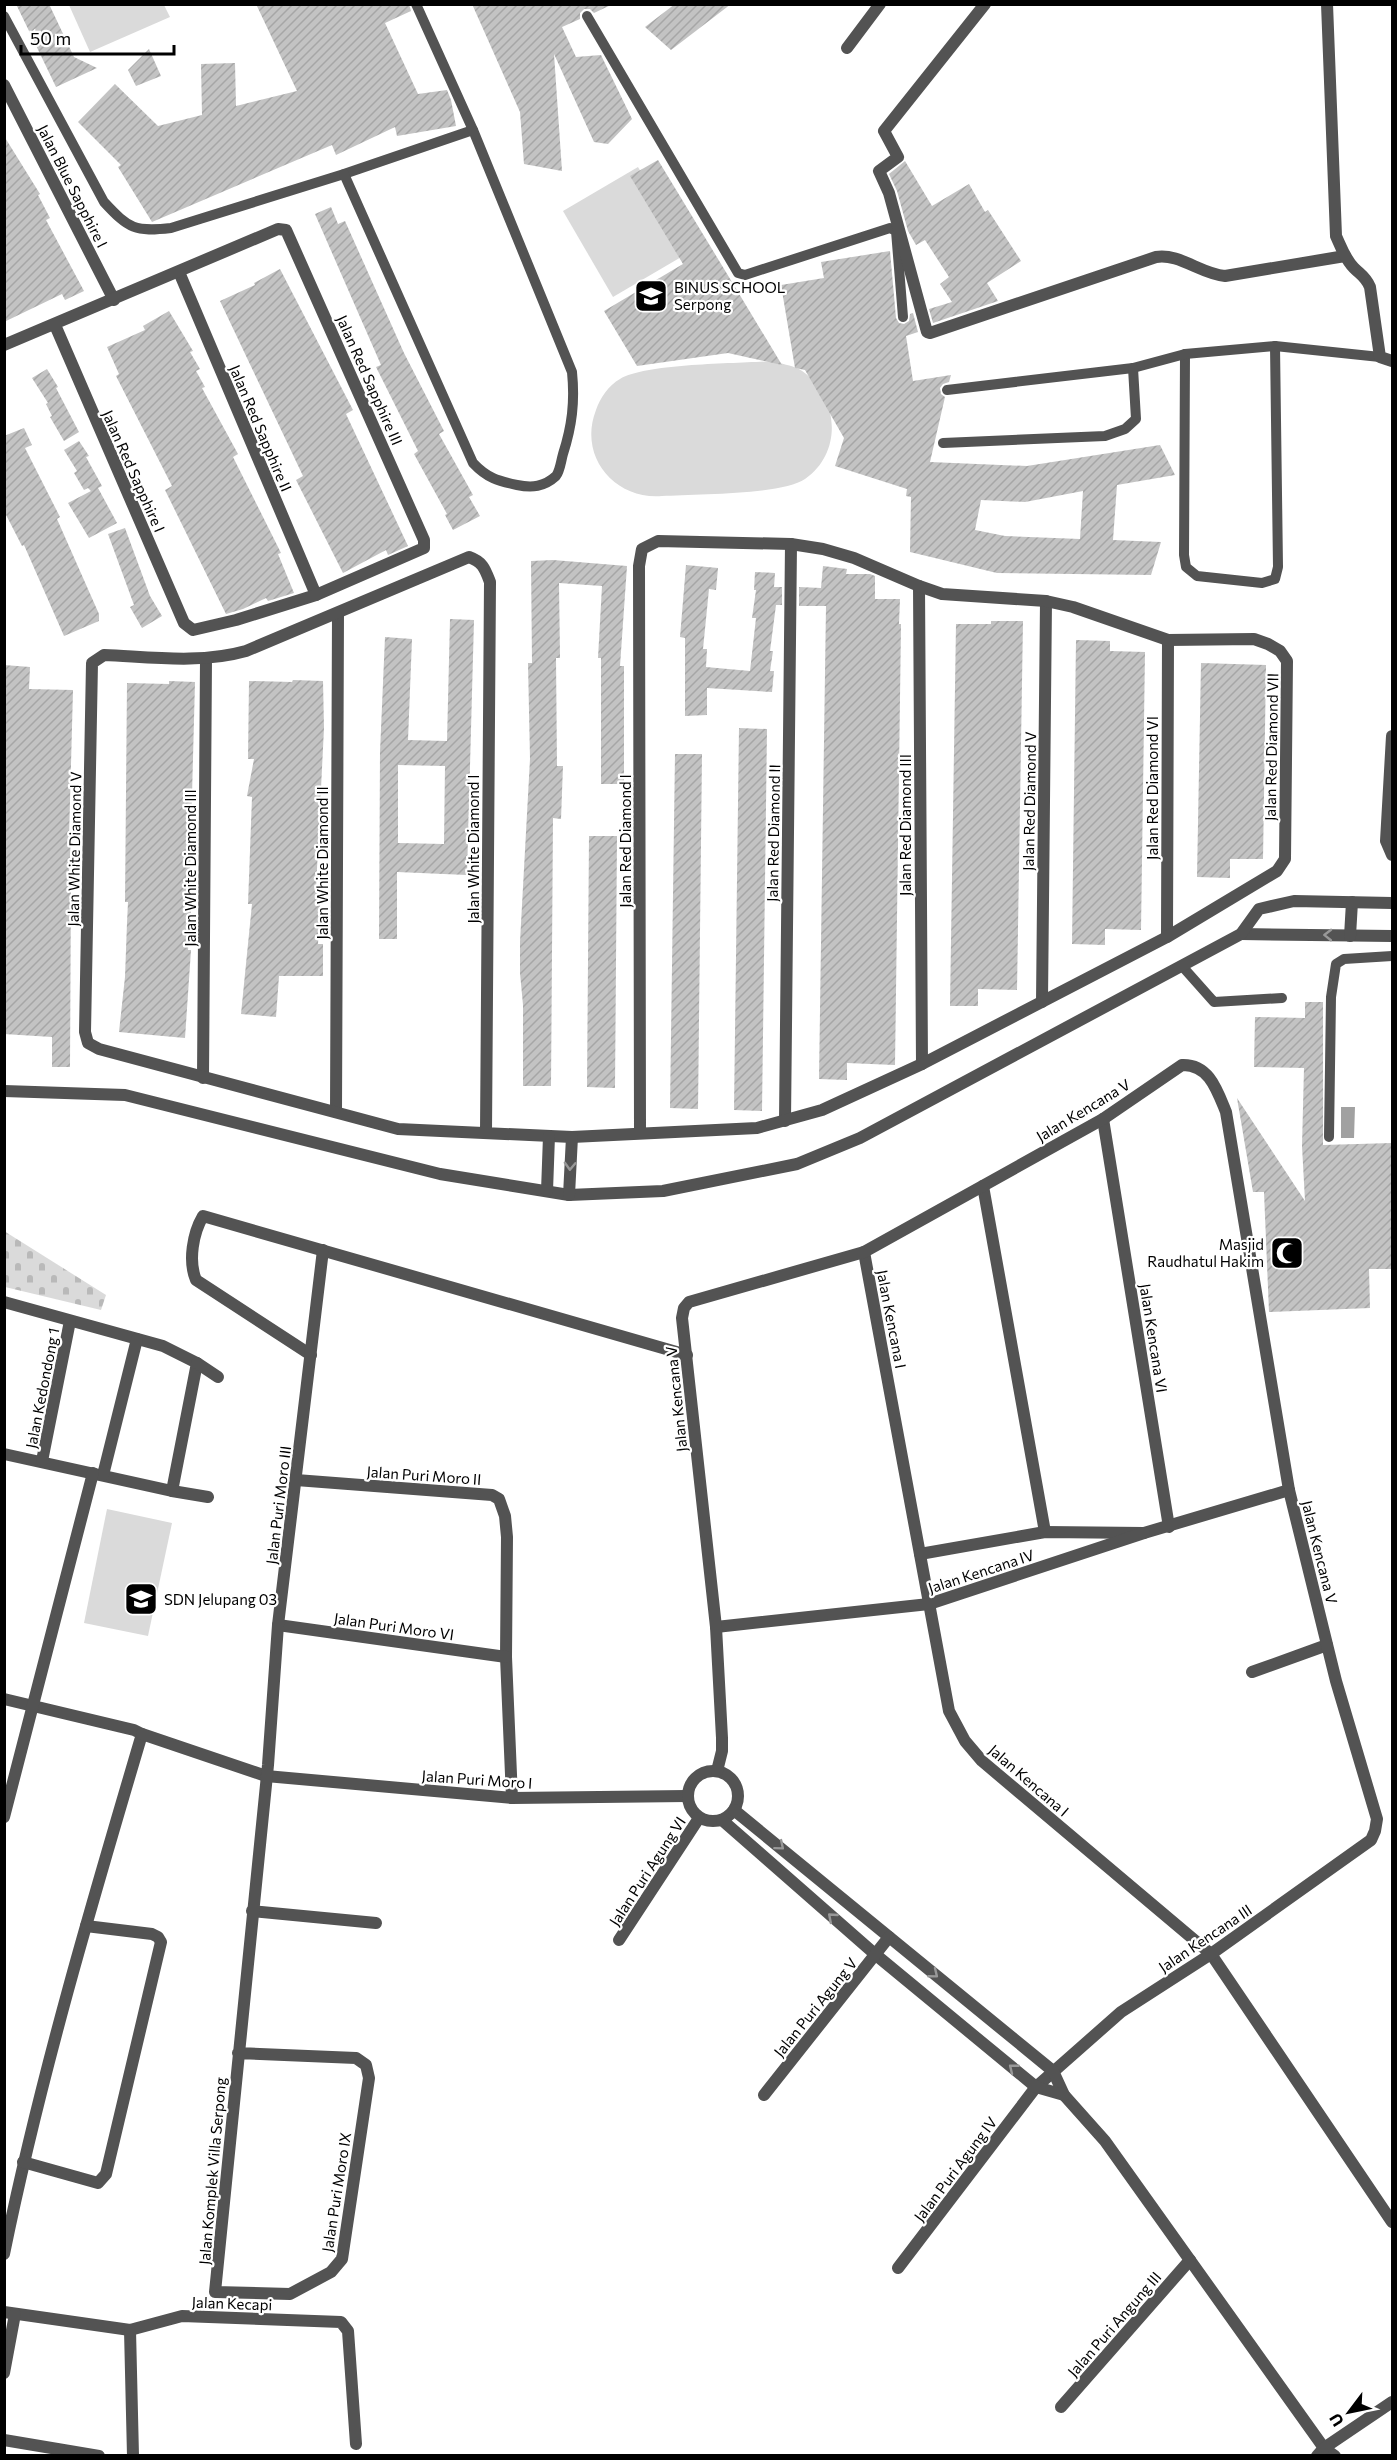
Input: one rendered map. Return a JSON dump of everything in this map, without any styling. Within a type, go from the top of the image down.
[{"type":"street","points":[[847,48],[880,4]]},
{"type":"street","points":[[985,4],[884,131],[898,157],[879,171],[890,193],[927,332],[930,333],[1166,255],[1212,275],[1225,276],[1345,256]]},
{"type":"street","points":[[1327,4],[1336,236],[1345,256],[1354,268],[1366,277],[1386,359]]},
{"type":"street","name":"Jalan Blue Sapphire I","points":[[4,86],[114,300]]},
{"type":"street","name":"Jalan Red Sapphire III","points":[[179,272],[278,229],[286,230],[425,543],[421,552],[316,595]]},
{"type":"street","points":[[4,345],[55,326],[179,272]]},
{"type":"street","name":"Jalan Red Sapphire II","points":[[179,272],[316,595]]},
{"type":"street","name":"Jalan Red Sapphire I","points":[[55,326],[184,623],[193,630],[236,620],[316,595]]},
{"type":"street","name":"Jalan Red Diamond I","points":[[640,1132],[639,566],[642,549],[658,541],[791,544]]},
{"type":"street","points":[[791,544],[824,549],[854,558],[942,594],[1046,601],[1073,607],[1168,640]]},
{"type":"street","name":"Jalan Red Diamond II","points":[[785,1121],[791,544]]},
{"type":"street","name":"Jalan White Diamond I","points":[[338,613],[470,557],[484,566],[490,582],[486,1133]]},
{"type":"street","name":"Jalan Red Diamond III","points":[[919,586],[922,1064]]},
{"type":"street","name":"Jalan Red Diamond V","points":[[1042,1002],[1046,601]]},
{"type":"street","points":[[206,658],[225,657],[246,651],[338,613]]},
{"type":"street","name":"Jalan White Diamond II","points":[[336,1112],[338,613]]},
{"type":"street","name":"Jalan Red Diamond VII","points":[[1167,936],[1277,871],[1285,859],[1287,661],[1280,651],[1254,639],[1168,640]]},
{"type":"street","name":"Jalan Red Diamond VI","points":[[1167,936],[1168,640]]},
{"type":"street","name":"Jalan White Diamond V","points":[[203,1078],[99,1049],[88,1043],[85,1032],[92,663],[104,656],[206,658]]},
{"type":"street","name":"Jalan White Diamond III","points":[[203,1078],[206,658]]},
{"type":"street","points":[[1392,736],[1386,841],[1392,855]]},
{"type":"street","points":[[4,1091],[125,1095],[440,1174],[569,1195],[663,1191],[797,1164],[860,1138],[1241,934],[1256,911],[1262,908],[1290,902],[1392,903]]},
{"type":"street","points":[[1350,936],[1352,902]]},
{"type":"street","points":[[1241,934],[1392,936]]},
{"type":"street","points":[[203,1078],[398,1129],[572,1137],[757,1128],[822,1110],[922,1064],[1167,936]]},
{"type":"street","name":"Jalan Kencana V","points":[[721,1772],[716,1627],[682,1318],[684,1308],[689,1302],[864,1252],[1103,1119],[1182,1065],[1192,1065],[1200,1068],[1213,1083],[1226,1112],[1289,1490],[1327,1645],[1377,1819],[1375,1831]]},
{"type":"street","name":"Jalan Kencana VI","points":[[1103,1119],[1169,1527]]},
{"type":"street","points":[[547,1191],[549,1136]]},
{"type":"street","points":[[569,1195],[572,1137]]},
{"type":"street","points":[[983,1186],[1045,1532]]},
{"type":"street","points":[[311,1355],[196,1280],[192,1271],[192,1256],[199,1224],[204,1215],[687,1355]]},
{"type":"street","name":"Jalan Puri Moro III","points":[[267,1771],[278,1625],[323,1250]]},
{"type":"street","name":"Jalan Kencana I","points":[[864,1252],[949,1711],[965,1741],[982,1761],[1211,1954],[1392,2222]]},
{"type":"street","points":[[4,1302],[163,1346],[197,1363],[218,1377]]},
{"type":"street","name":"Jalan Kedondong 1","points":[[42,1461],[70,1321]]},
{"type":"street","points":[[4,1817],[137,1339]]},
{"type":"street","points":[[172,1491],[197,1363]]},
{"type":"street","points":[[4,1454],[208,1497]]},
{"type":"street","name":"Jalan Puri Moro II","points":[[296,1480],[492,1495],[499,1499],[505,1516],[507,1537],[506,1657]]},
{"type":"street","name":"Jalan Kencana IV","points":[[716,1627],[929,1604],[1144,1533],[1289,1490]]},
{"type":"street","name":"Jalan Kencana IV","points":[[920,1554],[1045,1532],[1144,1533]]},
{"type":"street","name":"Jalan Puri Moro VI","points":[[278,1625],[506,1657]]},
{"type":"street","points":[[1252,1671],[1327,1645]]},
{"type":"street","points":[[506,1657],[512,1798]]},
{"type":"street","name":"Jalan Puri Moro I","points":[[4,1699],[134,1730],[267,1771],[512,1798],[687,1796]]},
{"type":"street","points":[[4,2254],[23,2162],[86,1926],[142,1734]]},
{"type":"street","points":[[267,1771],[252,1911],[376,1923]]},
{"type":"street","points":[[706,1771],[721,1772],[736,1786],[738,1798],[734,1810],[722,1820],[714,1822],[699,1818],[690,1809],[687,1796],[696,1776],[706,1771]]},
{"type":"street","points":[[734,1810],[1053,2071],[1064,2095],[1105,2141],[1190,2260],[1321,2452],[1335,2456]]},
{"type":"street","name":"Jalan Puri Agung VI","points":[[619,1940],[699,1818]]},
{"type":"street","points":[[722,1820],[876,1955],[1036,2087],[1064,2095]]},
{"type":"street","name":"Jalan Kencana III","points":[[1036,2087],[1121,2012],[1211,1954],[1371,1840],[1375,1831]]},
{"type":"street","name":"Jalan Komplek Villa Serpong","points":[[215,2292],[252,1911]]},
{"type":"street","points":[[23,2162],[98,2182],[103,2180],[142,2029],[161,1942],[152,1934],[86,1926]]},
{"type":"street","name":"Jalan Puri Agung V","points":[[764,2095],[889,1937]]},
{"type":"street","name":"Jalan Puri Moro IX","points":[[215,2292],[290,2294],[331,2272],[342,2259],[369,2078],[366,2065],[356,2058],[238,2053]]},
{"type":"street","name":"Jalan Puri Agung IV","points":[[898,2268],[1036,2087]]},
{"type":"street","name":"Jalan Puri Angung III","points":[[1061,2407],[1190,2260]]},
{"type":"street","points":[[4,2373],[10,2313]]},
{"type":"street","name":"Jalan Kecapi","points":[[10,2313],[130,2330],[182,2316],[340,2322],[348,2331],[356,2444]]},
{"type":"street","points":[[130,2330],[133,2456]]},
{"type":"street","points":[[1321,2452],[1392,2402]]},
{"type":"street","points":[[4,2440],[99,2456]]},
{"type":"lane","points":[[344,174],[473,463],[484,475],[495,481],[530,488],[543,485],[558,474],[572,426],[575,398],[572,372],[472,130],[416,4]]},
{"type":"lane","points":[[4,16],[104,202],[124,223],[145,231],[171,228],[344,174],[472,130]]},
{"type":"lane","points":[[586,16],[738,273],[745,275],[894,228],[903,317]]},
{"type":"lane","points":[[1185,354],[1184,555],[1186,567],[1197,576],[1262,583],[1275,579],[1278,567],[1275,346]]},
{"type":"lane","points":[[947,390],[1133,368],[1185,354],[1275,346],[1386,359]]},
{"type":"lane","points":[[943,443],[1105,436],[1125,429],[1136,419],[1133,368]]},
{"type":"lane","points":[[1329,1137],[1331,997],[1336,964],[1344,958],[1392,956]]},
{"type":"lane","points":[[1182,966],[1214,1002],[1282,998]]},
{"type":"green space","points":[[69,5],[164,5],[170,17],[90,52]]},
{"type":"green space","points":[[638,167],[688,253],[613,297],[563,211]]},
{"type":"green space","points":[[773,361],[793,366],[812,379],[822,392],[829,407],[832,422],[831,438],[826,453],[818,467],[805,479],[794,484],[758,491],[662,496],[629,491],[615,483],[604,472],[596,458],[592,443],[592,427],[600,401],[609,388],[620,379],[633,374],[671,367]]},
{"type":"green space","points":[[4,1231],[106,1295],[101,1310],[5,1287]]},
{"type":"green space","points":[[107,1509],[172,1523],[148,1636],[84,1623]]},
{"type":"shaded area","points":[[1341,1107],[1355,1107],[1354,1138],[1341,1138]]},
{"type":"building","points":[[16,4],[49,4],[74,57],[97,68],[56,87]]},
{"type":"building","points":[[256,4],[409,4],[411,11],[385,23],[418,94],[447,90],[456,126],[397,136],[395,127],[336,155],[332,145],[152,222],[118,167],[121,165],[78,122],[115,84],[158,126],[202,115],[201,64],[235,63],[236,106],[297,91]]},
{"type":"building","points":[[472,4],[613,4],[594,13],[590,9],[584,9],[580,13],[580,19],[562,27],[576,57],[601,55],[632,119],[608,144],[594,142],[554,54],[562,171],[524,164],[520,112]]},
{"type":"building","points":[[675,4],[731,4],[671,50],[645,27]]},
{"type":"building","points":[[149,49],[161,76],[136,86],[128,70]]},
{"type":"building","points":[[4,136],[40,194],[38,195],[50,218],[46,220],[84,291],[65,300],[62,294],[4,322]]},
{"type":"building","points":[[658,160],[782,365],[728,353],[637,366],[604,311],[683,264],[630,176]]},
{"type":"building","points":[[905,161],[932,206],[969,184],[985,212],[988,210],[1021,261],[987,283],[998,301],[933,323],[929,309],[952,302],[940,284],[949,277],[925,240],[916,245],[908,231],[897,191],[889,174]]},
{"type":"building","points":[[331,207],[338,224],[345,221],[404,353],[444,431],[439,434],[473,495],[469,497],[480,516],[453,530],[445,515],[447,514],[414,454],[418,451],[376,367],[381,365],[315,214]]},
{"type":"building","points":[[890,251],[896,318],[899,323],[904,324],[909,321],[910,314],[913,313],[918,332],[906,336],[913,381],[951,375],[949,382],[940,388],[941,394],[945,397],[930,462],[1027,466],[1160,445],[1175,475],[1117,485],[1113,540],[1161,542],[1151,575],[997,573],[910,552],[911,497],[906,496],[907,489],[835,466],[844,438],[805,370],[795,368],[781,285],[824,278],[821,262]],"holes":[[[1083,491],[1080,539],[1005,536],[975,530],[981,500],[1025,502]]]},
{"type":"building","points":[[280,269],[353,410],[346,414],[408,546],[388,555],[386,550],[343,573],[296,480],[303,476],[220,301],[255,285],[254,283]]},
{"type":"building","points":[[169,311],[193,351],[190,352],[200,369],[196,371],[205,387],[202,388],[238,454],[233,457],[281,553],[278,554],[294,593],[268,601],[266,598],[226,614],[165,490],[172,486],[116,376],[119,374],[107,347],[145,330],[143,326]]},
{"type":"building","points":[[47,369],[79,432],[64,441],[50,417],[52,416],[46,404],[48,403],[32,378]]},
{"type":"building","points":[[24,428],[32,445],[25,448],[60,517],[57,519],[99,614],[99,621],[64,636],[24,545],[22,546],[4,511],[4,436]]},
{"type":"building","points":[[79,441],[89,456],[86,457],[102,486],[98,488],[117,523],[89,538],[68,503],[91,491],[88,488],[84,490],[74,473],[77,471],[64,450]]},
{"type":"building","points":[[125,528],[150,596],[162,616],[142,628],[130,607],[134,605],[108,534]]},
{"type":"building","points":[[553,560],[627,566],[620,666],[624,666],[624,784],[601,784],[601,658],[598,658],[602,586],[559,583],[560,658],[556,658],[557,766],[563,766],[561,819],[553,818],[551,1086],[523,1086],[520,942],[530,759],[528,663],[532,663],[531,561]]},
{"type":"building","points":[[686,565],[718,568],[716,590],[709,589],[703,649],[707,649],[706,667],[750,671],[756,618],[752,618],[756,590],[754,590],[755,572],[775,573],[774,587],[782,587],[782,605],[776,605],[770,651],[773,651],[770,671],[774,671],[772,692],[707,688],[707,715],[685,716],[685,638],[680,637]]},
{"type":"building","points":[[823,566],[847,569],[846,574],[875,576],[875,599],[900,599],[895,1065],[847,1063],[847,1080],[819,1079],[826,606],[799,606],[799,587],[821,588]]},
{"type":"building","points":[[450,619],[474,620],[467,875],[397,872],[397,939],[379,939],[380,752],[385,637],[412,639],[408,740],[447,741]],"holes":[[[398,765],[445,766],[444,844],[398,843]]]},
{"type":"building","points":[[991,621],[1023,621],[1017,990],[978,989],[978,1006],[950,1006],[956,624],[991,624]]},
{"type":"building","points":[[1076,640],[1110,641],[1110,651],[1145,652],[1141,930],[1105,929],[1105,945],[1072,944]]},
{"type":"building","points":[[1201,663],[1266,665],[1263,859],[1230,859],[1230,878],[1197,877]]},
{"type":"building","points":[[4,665],[30,667],[29,689],[73,690],[69,838],[71,838],[69,872],[71,872],[70,1067],[52,1067],[52,1037],[4,1034]]},
{"type":"building","points":[[293,680],[323,681],[324,728],[316,889],[321,889],[318,944],[323,944],[323,976],[279,976],[276,1017],[241,1014],[252,904],[248,904],[252,797],[247,796],[254,759],[248,759],[249,681],[292,682]]},
{"type":"building","points":[[169,681],[195,682],[191,914],[188,950],[191,950],[185,1038],[119,1032],[125,977],[128,902],[125,902],[127,683],[169,684]]},
{"type":"building","points":[[739,728],[767,729],[762,1111],[734,1110]]},
{"type":"building","points":[[675,754],[702,754],[698,1109],[670,1108]]},
{"type":"building","points":[[589,836],[617,836],[615,1088],[587,1087]]},
{"type":"building","points":[[1305,1002],[1323,1002],[1323,1145],[1392,1143],[1392,1269],[1369,1269],[1370,1308],[1269,1312],[1264,1192],[1253,1192],[1237,1098],[1305,1201],[1302,1146],[1304,1068],[1254,1067],[1255,1017],[1305,1018]]},
{"type":"place","name":"BINUS SCHOOL Serpong","points":[[651,296]]},
{"type":"place","name":"Masjid Raudhatul Hakim","points":[[1287,1253]]},
{"type":"place","name":"SDN Jelupang 03","points":[[141,1599]]}]
